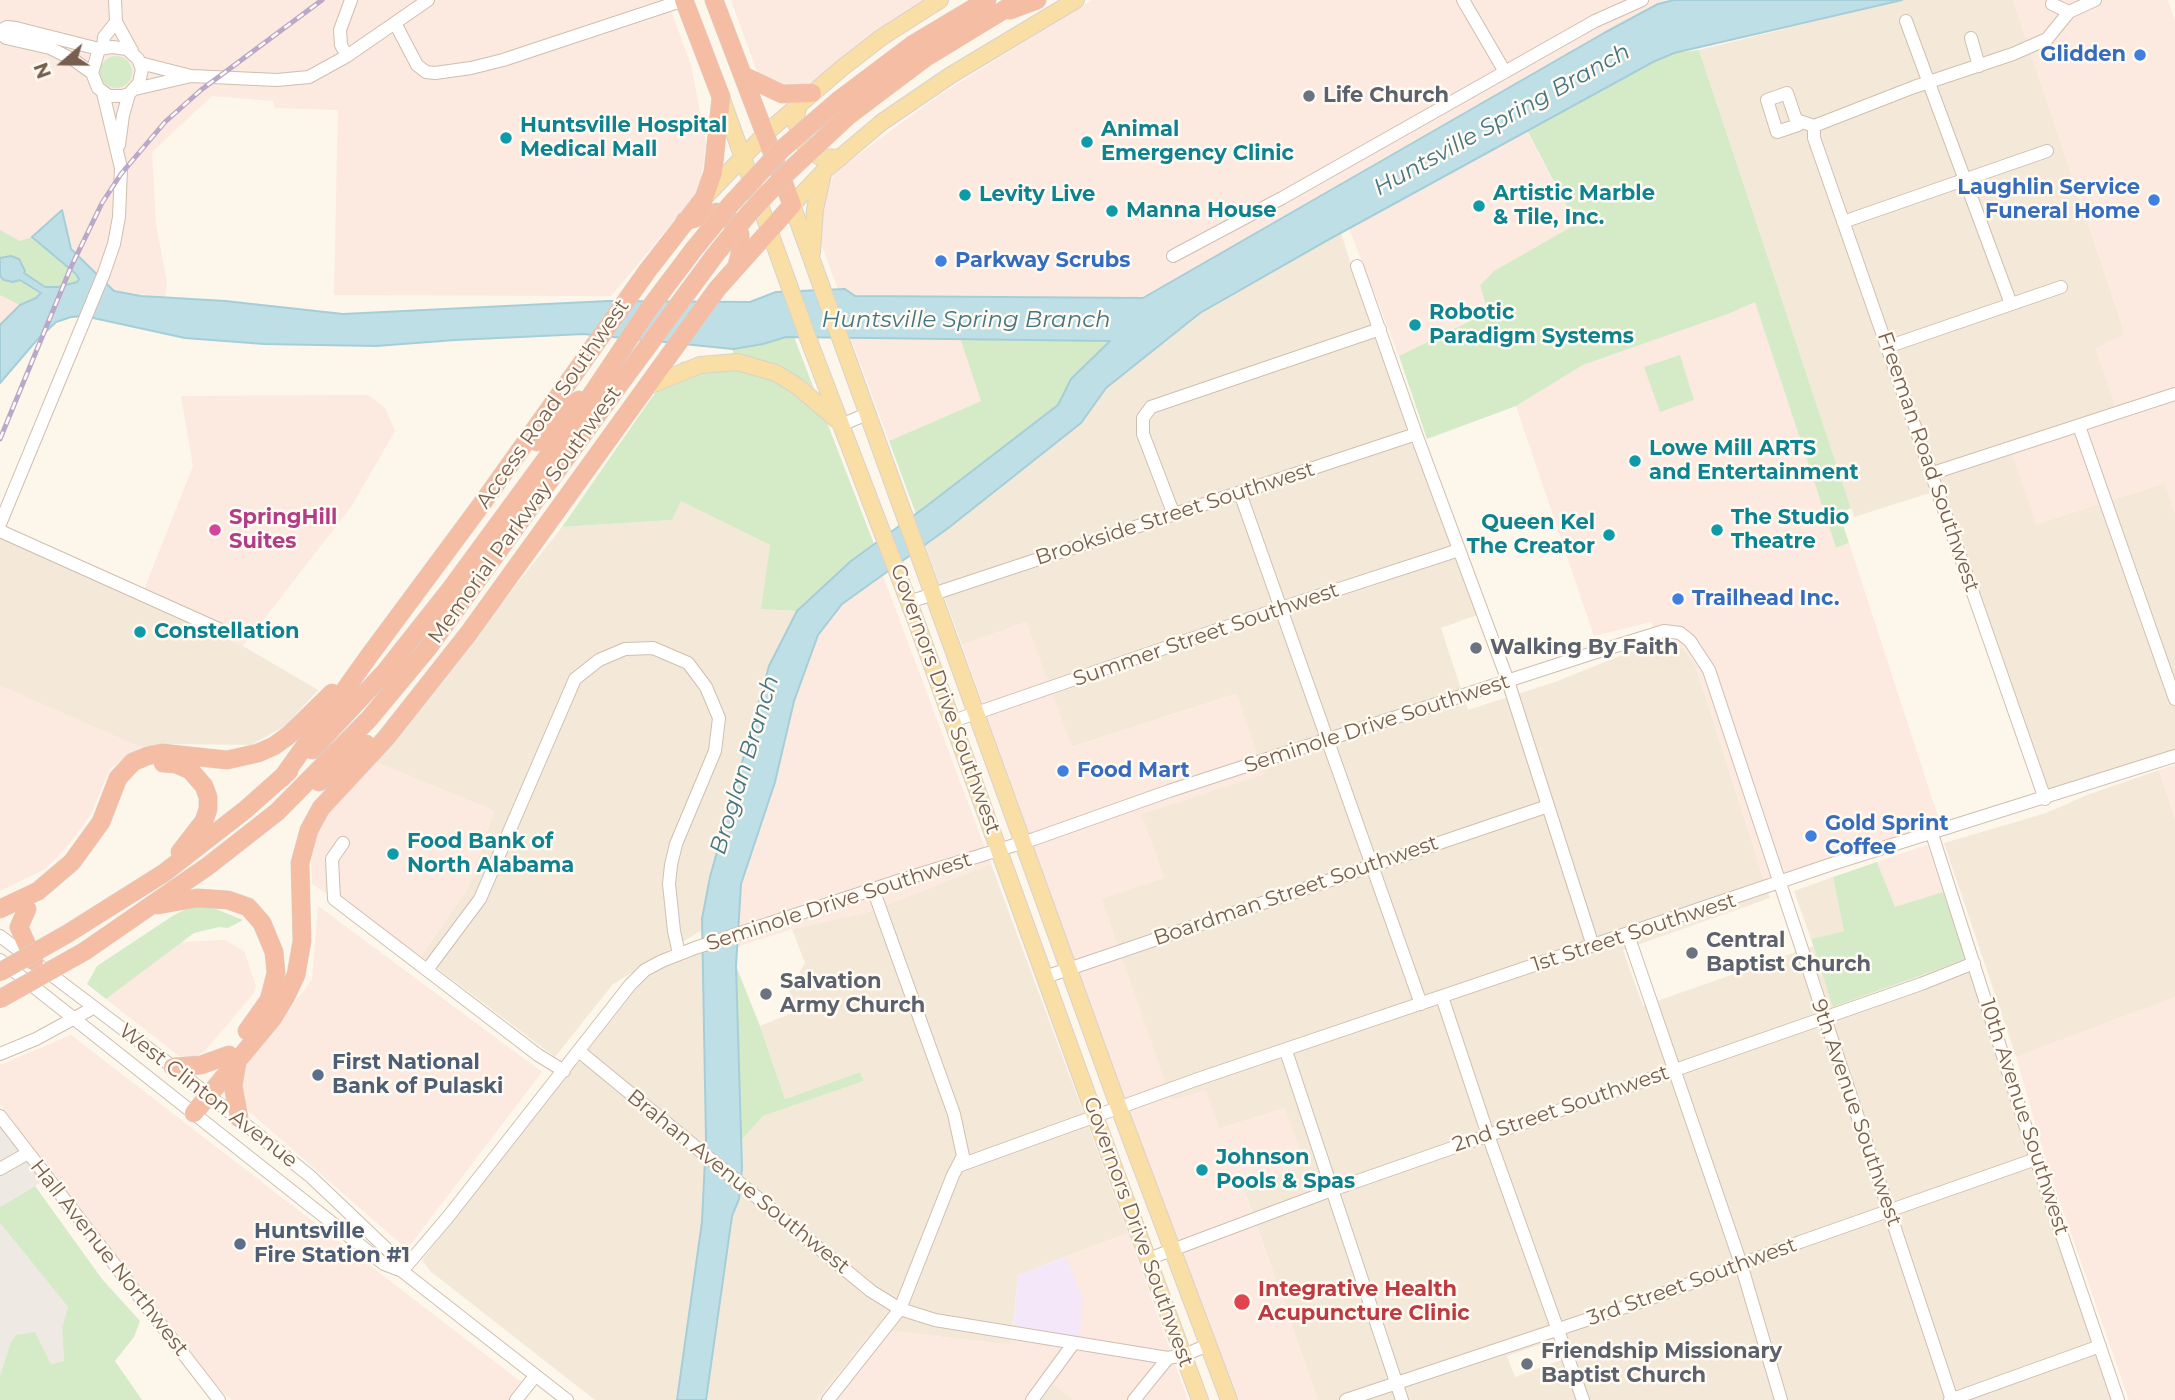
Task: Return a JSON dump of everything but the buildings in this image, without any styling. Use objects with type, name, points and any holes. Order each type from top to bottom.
[{"type":"highway","name":"Governors Drive Southwest","points":[[684,0],[721,97]]},
{"type":"highway","name":"Governors Drive Southwest","points":[[714,0],[792,205]]},
{"type":"highway","name":"Memorial Parkway Southwest","points":[[844,108],[1020,0]]},
{"type":"highway","points":[[987,19],[1037,0]]},
{"type":"highway","name":"Memorial Parkway Southwest","points":[[0,972],[164,873],[282,778],[346,716],[403,649],[573,422],[750,212],[844,108],[903,51],[981,3]]},
{"type":"highway","points":[[744,76],[782,94],[805,98]]},
{"type":"highway","points":[[704,198],[713,172],[721,97]]},
{"type":"highway","name":"Access Road Southwest","points":[[369,656],[501,478],[648,270],[704,198]]},
{"type":"highway","points":[[191,1111],[234,1057],[272,1019],[296,975],[302,941],[300,863],[314,819],[328,798],[386,738],[409,709],[517,568],[718,289],[768,229],[792,205]]},
{"type":"highway","points":[[685,221],[717,212],[728,217],[740,234],[736,268]]},
{"type":"highway","points":[[501,478],[611,377]]},
{"type":"highway","name":"Memorial Parkway Southwest","points":[[0,999],[85,951],[208,866],[277,812],[369,719],[428,648],[611,377]]},
{"type":"highway","points":[[282,778],[369,656]]},
{"type":"highway","points":[[0,909],[38,891],[72,862],[101,822],[118,778],[133,762],[162,753],[227,760],[266,750],[289,735],[369,656]]},
{"type":"highway","points":[[277,812],[331,773],[409,709]]},
{"type":"highway","points":[[0,922],[60,890],[87,864],[110,825],[127,783],[147,767],[169,763],[183,766],[195,775],[204,786],[208,804],[204,821],[164,873]]},
{"type":"highway","points":[[152,906],[197,898],[228,900],[248,907],[268,932],[276,962],[272,992],[234,1057],[233,1086],[239,1118]]},
{"type":"highway","points":[[27,909],[19,927],[34,961]]},
{"type":"highway","points":[[173,1067],[201,1066],[234,1057]]},
{"type":"main road","points":[[744,157],[805,98],[882,37],[940,0]]},
{"type":"main road","points":[[792,205],[824,172],[882,122],[923,93],[1076,0]]},
{"type":"main road","name":"Governors Drive Southwest","points":[[721,97],[811,346],[897,567],[1148,1259],[1176,1356],[1200,1400]]},
{"type":"main road","points":[[805,98],[795,121],[805,146],[820,158],[840,158]]},
{"type":"main road","name":"Access Road Southwest","points":[[704,198],[744,157]]},
{"type":"main road","points":[[811,260],[815,209],[824,172]]},
{"type":"main road","name":"Governors Drive Southwest","points":[[792,205],[1118,1108],[1229,1400]]},
{"type":"main road","points":[[646,387],[701,365],[737,362],[776,373],[797,386],[841,425]]},
{"type":"street","points":[[115,0],[116,22],[136,57],[142,76],[132,91],[123,114],[118,149]]},
{"type":"street","points":[[347,57],[341,46],[340,30],[351,0]]},
{"type":"street","points":[[191,76],[136,57],[122,47],[101,48],[16,28],[7,27],[0,32],[6,38],[50,48],[74,60],[92,74],[97,88],[116,97],[191,76],[297,80],[319,73],[347,57],[395,23],[407,6],[428,0]]},
{"type":"street","points":[[395,23],[417,65],[426,72],[435,73],[503,60],[684,0]]},
{"type":"street","points":[[1463,0],[1505,72]]},
{"type":"street","points":[[1172,256],[1282,198],[1595,21],[1642,0]]},
{"type":"street","points":[[1796,120],[1814,126],[2013,54],[2047,39],[2069,12],[2095,0]]},
{"type":"street","points":[[2052,5],[2069,12]]},
{"type":"street","points":[[1906,20],[2011,304]]},
{"type":"street","points":[[92,74],[104,37],[116,22]]},
{"type":"street","points":[[1971,38],[1979,66]]},
{"type":"street","points":[[0,524],[114,244],[119,217],[121,168],[103,93]]},
{"type":"street","name":"Freeman Road Southwest","points":[[1814,126],[1814,138],[2045,799]]},
{"type":"street","points":[[1843,222],[2047,151]]},
{"type":"street","points":[[1357,266],[1508,681],[1592,946]]},
{"type":"street","points":[[1887,347],[2061,287]]},
{"type":"street","points":[[1174,515],[1143,434],[1143,418],[1151,407],[1380,329]]},
{"type":"street","points":[[1933,473],[2175,394]]},
{"type":"street","points":[[841,425],[867,414]]},
{"type":"street","points":[[2079,426],[2175,699]]},
{"type":"street","name":"Brookside Street Southwest","points":[[909,602],[1416,434]]},
{"type":"street","points":[[1240,493],[1421,1004]]},
{"type":"street","points":[[0,531],[223,631]]},
{"type":"street","name":"Summer Street Southwest","points":[[953,721],[1459,550]]},
{"type":"street","name":"Seminole Drive Southwest","points":[[402,1271],[580,1052],[630,985],[645,970],[695,948],[1648,635],[1664,631],[1681,635]]},
{"type":"street","name":"9th Avenue Southwest","points":[[1681,635],[1690,641],[1709,670],[1951,1400]]},
{"type":"street","points":[[427,971],[480,900],[575,679],[599,660],[625,649],[653,649],[688,663],[706,687],[719,718],[715,751],[676,844],[671,865],[669,884],[679,954]]},
{"type":"street","name":"1st Street Southwest","points":[[958,1166],[1118,1108],[1835,863],[2175,756]]},
{"type":"street","name":"Boardman Street Southwest","points":[[1045,977],[1548,806]]},
{"type":"street","name":"10th Avenue Southwest","points":[[1932,834],[2035,1159],[2118,1400]]},
{"type":"street","points":[[343,843],[332,859],[334,899],[538,1055],[564,1071]]},
{"type":"street","points":[[828,1400],[900,1309],[963,1156],[954,1114],[873,889]]},
{"type":"street","points":[[1628,935],[1741,1264],[1781,1400]]},
{"type":"street","name":"West Clinton Avenue","points":[[0,936],[239,1118],[310,1176],[391,1253],[402,1271]]},
{"type":"street","name":"West Clinton Avenue","points":[[0,960],[384,1264],[402,1271],[567,1400]]},
{"type":"street","name":"2nd Street Southwest","points":[[1148,1259],[1332,1190],[1974,963]]},
{"type":"street","points":[[1443,997],[1488,1135],[1584,1400]]},
{"type":"street","points":[[0,1054],[93,1008]]},
{"type":"street","points":[[1286,1051],[1402,1400]]},
{"type":"street","name":"Brahan Avenue Southwest","points":[[580,1052],[871,1291],[900,1309],[935,1320],[1073,1344],[1176,1356]]},
{"type":"street","name":"Hall Avenue Northwest","points":[[0,1116],[219,1400]]},
{"type":"street","points":[[0,1169],[28,1153]]},
{"type":"street","name":"3rd Street Southwest","points":[[1346,1400],[1559,1330],[2035,1159]]},
{"type":"street","points":[[1032,1400],[1073,1344]]},
{"type":"street","points":[[1134,1400],[1176,1356],[1208,1345]]},
{"type":"street","points":[[1951,1400],[2100,1346]]},
{"type":"street","points":[[516,1400],[536,1376]]},
{"type":"shaded area","points":[[0,0],[667,0],[691,65],[706,144],[699,191],[611,296],[334,295],[338,110],[275,108],[273,101],[212,96],[152,152],[156,224],[167,283],[165,297],[114,291],[71,249],[61,210],[42,226],[65,266],[0,325]]},
{"type":"shaded area","points":[[731,0],[927,0],[879,31],[813,81],[797,87],[777,86],[758,74]]},
{"type":"shaded area","points":[[1092,0],[1674,0],[1658,4],[1604,33],[1143,298],[855,296],[846,289],[838,289],[818,235],[824,199],[835,172],[938,96]]},
{"type":"shaded area","points":[[1902,0],[2013,0],[2125,334],[2096,349],[2116,407],[2036,524],[2165,483],[2175,513],[2175,751],[2036,793],[1933,492],[1854,517],[1699,50]]},
{"type":"shaded area","points":[[2013,0],[2168,0],[2175,21],[2175,513],[2164,483],[2036,524],[2008,442],[2115,407],[2096,349],[2125,334]]},
{"type":"shaded area","points":[[1526,130],[1576,224],[1494,271],[1480,285],[1488,311],[1399,356],[1349,228]]},
{"type":"shaded area","points":[[1341,233],[1356,281],[1480,614],[1441,628],[1468,710],[1555,682],[1657,641],[1675,640],[1694,661],[1770,898],[1623,950],[1643,1006],[1813,946],[1834,1007],[1966,959],[2112,1400],[1318,1400],[1243,1187],[1285,1108],[1219,1129],[1171,1100],[1101,898],[1164,878],[1141,814],[1263,774],[1236,694],[1071,747],[1026,622],[962,645],[925,545],[1081,423],[1106,388],[1200,313]],"holes":[[[1553,1340],[1561,1360],[1515,1377],[1507,1356]]]},
{"type":"shaded area","points":[[1755,301],[1836,548],[1849,543],[1940,823],[1765,882],[1694,661],[1675,640],[1657,641],[1651,622],[1594,636],[1516,406],[1583,365],[1728,314]]},
{"type":"shaded area","points":[[850,336],[960,338],[981,401],[889,441]]},
{"type":"shaded area","points":[[368,395],[385,408],[395,431],[351,507],[243,646],[140,600],[193,466],[181,396]]},
{"type":"shaded area","points":[[681,500],[770,545],[762,609],[797,611],[769,666],[710,877],[702,930],[613,984],[555,1057],[421,956],[468,888],[494,811],[376,762],[562,527],[671,520]]},
{"type":"shaded area","points":[[0,538],[243,646],[318,690],[285,726],[251,745],[175,744],[140,747],[0,686]]},
{"type":"shaded area","points":[[883,576],[991,864],[868,912],[792,929],[737,947],[741,884],[775,782],[794,701],[818,635],[842,604]]},
{"type":"shaded area","points":[[1026,622],[1072,747],[1237,694],[1264,774],[1141,814],[1164,878],[1102,899],[1171,1100],[1206,1090],[1220,1129],[1285,1108],[1306,1165],[1243,1188],[1318,1400],[1239,1400],[1129,1115],[962,645]]},
{"type":"shaded area","points":[[0,686],[140,747],[110,769],[90,816],[65,849],[45,869],[0,891]]},
{"type":"shaded area","points":[[376,762],[494,811],[468,888],[421,956],[312,884],[311,857],[317,830],[328,808]]},
{"type":"shaded area","points":[[2175,765],[2175,818],[2159,770]]},
{"type":"shaded area","points":[[2159,770],[2175,818],[2175,997],[2016,1057],[1944,843],[2046,813],[2087,795]]},
{"type":"shaded area","points":[[1927,845],[1943,892],[1895,908],[1877,862]]},
{"type":"shaded area","points":[[991,864],[1128,1233],[1018,1275],[1011,1345],[874,1329],[817,1400],[706,1400],[732,1216],[739,1199],[741,1141],[763,1116],[864,1081],[860,1072],[785,1099],[760,1026],[795,1012],[789,990],[805,963],[792,929],[868,912]]},
{"type":"shaded area","points":[[1833,877],[1845,931],[1811,939],[1794,891]]},
{"type":"shaded area","points":[[318,906],[542,1072],[407,1249],[245,1108],[240,1088],[245,1067],[312,980]]},
{"type":"shaded area","points":[[225,940],[244,951],[256,986],[254,993],[205,1051],[192,1058],[179,1056],[106,999],[180,942]]},
{"type":"shaded area","points":[[703,951],[706,1139],[702,1222],[677,1400],[595,1400],[430,1271],[422,1260],[644,979],[668,963]]},
{"type":"shaded area","points":[[2175,997],[2175,1400],[2129,1400],[2048,1167],[2016,1057]]},
{"type":"shaded area","points":[[71,1035],[525,1385],[512,1400],[232,1400],[223,1393],[149,1305],[0,1104],[0,1065]]},
{"type":"shaded area","points":[[0,1123],[43,1181],[0,1207]]},
{"type":"shaded area","points":[[0,1223],[68,1307],[62,1327],[64,1361],[51,1364],[10,1344],[0,1376]]},
{"type":"shaded area","points":[[1128,1233],[1188,1400],[1074,1400],[1053,1384],[1040,1400],[817,1400],[874,1329],[1011,1345],[1013,1330],[1073,1278],[1066,1257]]},
{"type":"shaded area","points":[[1066,1257],[1083,1298],[1079,1342],[1013,1330],[1018,1275]]},
{"type":"shaded area","points":[[1053,1384],[1074,1400],[1040,1400]]},
{"type":"green space","points":[[1699,50],[1851,508],[1839,513],[1849,543],[1836,548],[1755,302],[1583,365],[1516,406],[1427,439],[1399,356],[1488,312],[1480,285],[1494,271],[1576,224],[1527,130],[1653,62],[1674,53]]},
{"type":"green space","points":[[116,56],[127,61],[132,72],[127,83],[116,88],[105,83],[100,72],[105,61]]},
{"type":"green space","points":[[0,230],[20,241],[32,237],[79,279],[58,287],[45,287],[36,298],[20,305],[0,295]]},
{"type":"green space","points":[[794,337],[874,544],[851,561],[797,611],[761,609],[770,545],[681,501],[672,520],[562,527],[652,397],[681,362],[712,356],[733,357],[733,349]]},
{"type":"green space","points":[[960,338],[1110,341],[1071,379],[1058,405],[916,514],[889,441],[981,401]]},
{"type":"green space","points":[[1680,355],[1694,400],[1660,412],[1644,367]]},
{"type":"green space","points":[[1877,862],[1895,907],[1943,892],[1966,959],[1833,1007],[1811,939],[1844,931],[1833,877]]},
{"type":"green space","points":[[190,907],[211,907],[243,920],[228,928],[219,927],[194,933],[106,999],[87,984],[97,966]]},
{"type":"green space","points":[[736,966],[785,1099],[860,1072],[864,1081],[763,1116],[741,1141]]},
{"type":"green space","points":[[35,1186],[102,1279],[140,1321],[134,1337],[115,1361],[142,1400],[0,1400],[0,1376],[10,1344],[16,1335],[35,1332],[51,1364],[64,1361],[62,1327],[68,1307],[0,1223],[0,1207]]},
{"type":"water","points":[[1674,0],[1902,0],[1674,53],[1653,62],[1200,313],[1106,388],[1081,423],[947,529],[842,604],[818,635],[794,701],[775,782],[741,884],[736,966],[742,1168],[739,1199],[732,1216],[706,1400],[677,1400],[702,1222],[706,1139],[702,919],[710,877],[769,666],[797,611],[851,561],[1058,405],[1071,379],[1110,341],[786,337],[733,349],[584,334],[376,346],[264,344],[185,338],[84,316],[56,322],[0,383],[0,325],[20,305],[41,293],[20,280],[4,280],[0,276],[0,258],[11,256],[19,259],[24,273],[45,287],[77,282],[79,279],[76,274],[32,237],[62,210],[71,249],[114,291],[141,296],[225,301],[343,314],[608,301],[750,302],[776,292],[845,289],[855,296],[1143,298],[1604,33],[1658,4]]},
{"type":"railway","points":[[0,439],[71,267],[102,203],[121,174],[165,122],[201,90],[322,0]]},
{"type":"place","name":"Glidden","points":[[2140,55]]},
{"type":"place","name":"Life Church","points":[[1309,96]]},
{"type":"place","name":"Huntsville Hospital Medical Mall","points":[[506,138]]},
{"type":"place","name":"Animal Emergency Clinic","points":[[1087,142]]},
{"type":"place","name":"Levity Live","points":[[965,195]]},
{"type":"place","name":"Laughlin Service Funeral Home","points":[[2154,200]]},
{"type":"place","name":"Artistic Marble & Tile, Inc.","points":[[1479,206]]},
{"type":"place","name":"Manna House","points":[[1112,211]]},
{"type":"place","name":"Parkway Scrubs","points":[[941,261]]},
{"type":"place","name":"Robotic Paradigm Systems","points":[[1415,325]]},
{"type":"place","name":"Lowe Mill ARTS and Entertainment","points":[[1635,461]]},
{"type":"place","name":"SpringHill Suites","points":[[215,530]]},
{"type":"place","name":"The Studio Theatre","points":[[1717,530]]},
{"type":"place","name":"Queen Kel The Creator","points":[[1609,535]]},
{"type":"place","name":"Trailhead Inc.","points":[[1678,599]]},
{"type":"place","name":"Constellation","points":[[140,632]]},
{"type":"place","name":"Walking By Faith","points":[[1476,648]]},
{"type":"place","name":"Food Mart","points":[[1063,771]]},
{"type":"place","name":"Gold Sprint Coffee","points":[[1811,836]]},
{"type":"place","name":"Food Bank of North Alabama","points":[[393,854]]},
{"type":"place","name":"Central Baptist Church","points":[[1692,953]]},
{"type":"place","name":"Salvation Army Church","points":[[766,994]]},
{"type":"place","name":"First National Bank of Pulaski","points":[[318,1075]]},
{"type":"place","name":"Johnson Pools & Spas","points":[[1202,1170]]},
{"type":"place","name":"Huntsville Fire Station #1","points":[[240,1244]]},
{"type":"place","name":"Integrative Health Acupuncture Clinic","points":[[1242,1302]]},
{"type":"place","name":"Friendship Missionary Baptist Church","points":[[1527,1364]]},
{"type":"water label","name":"Huntsville Spring Branch","points":[[1502,120]]},
{"type":"water label","name":"Huntsville Spring Branch","points":[[966,320]]},
{"type":"water label","name":"Broglan Branch","points":[[745,765]]}]
